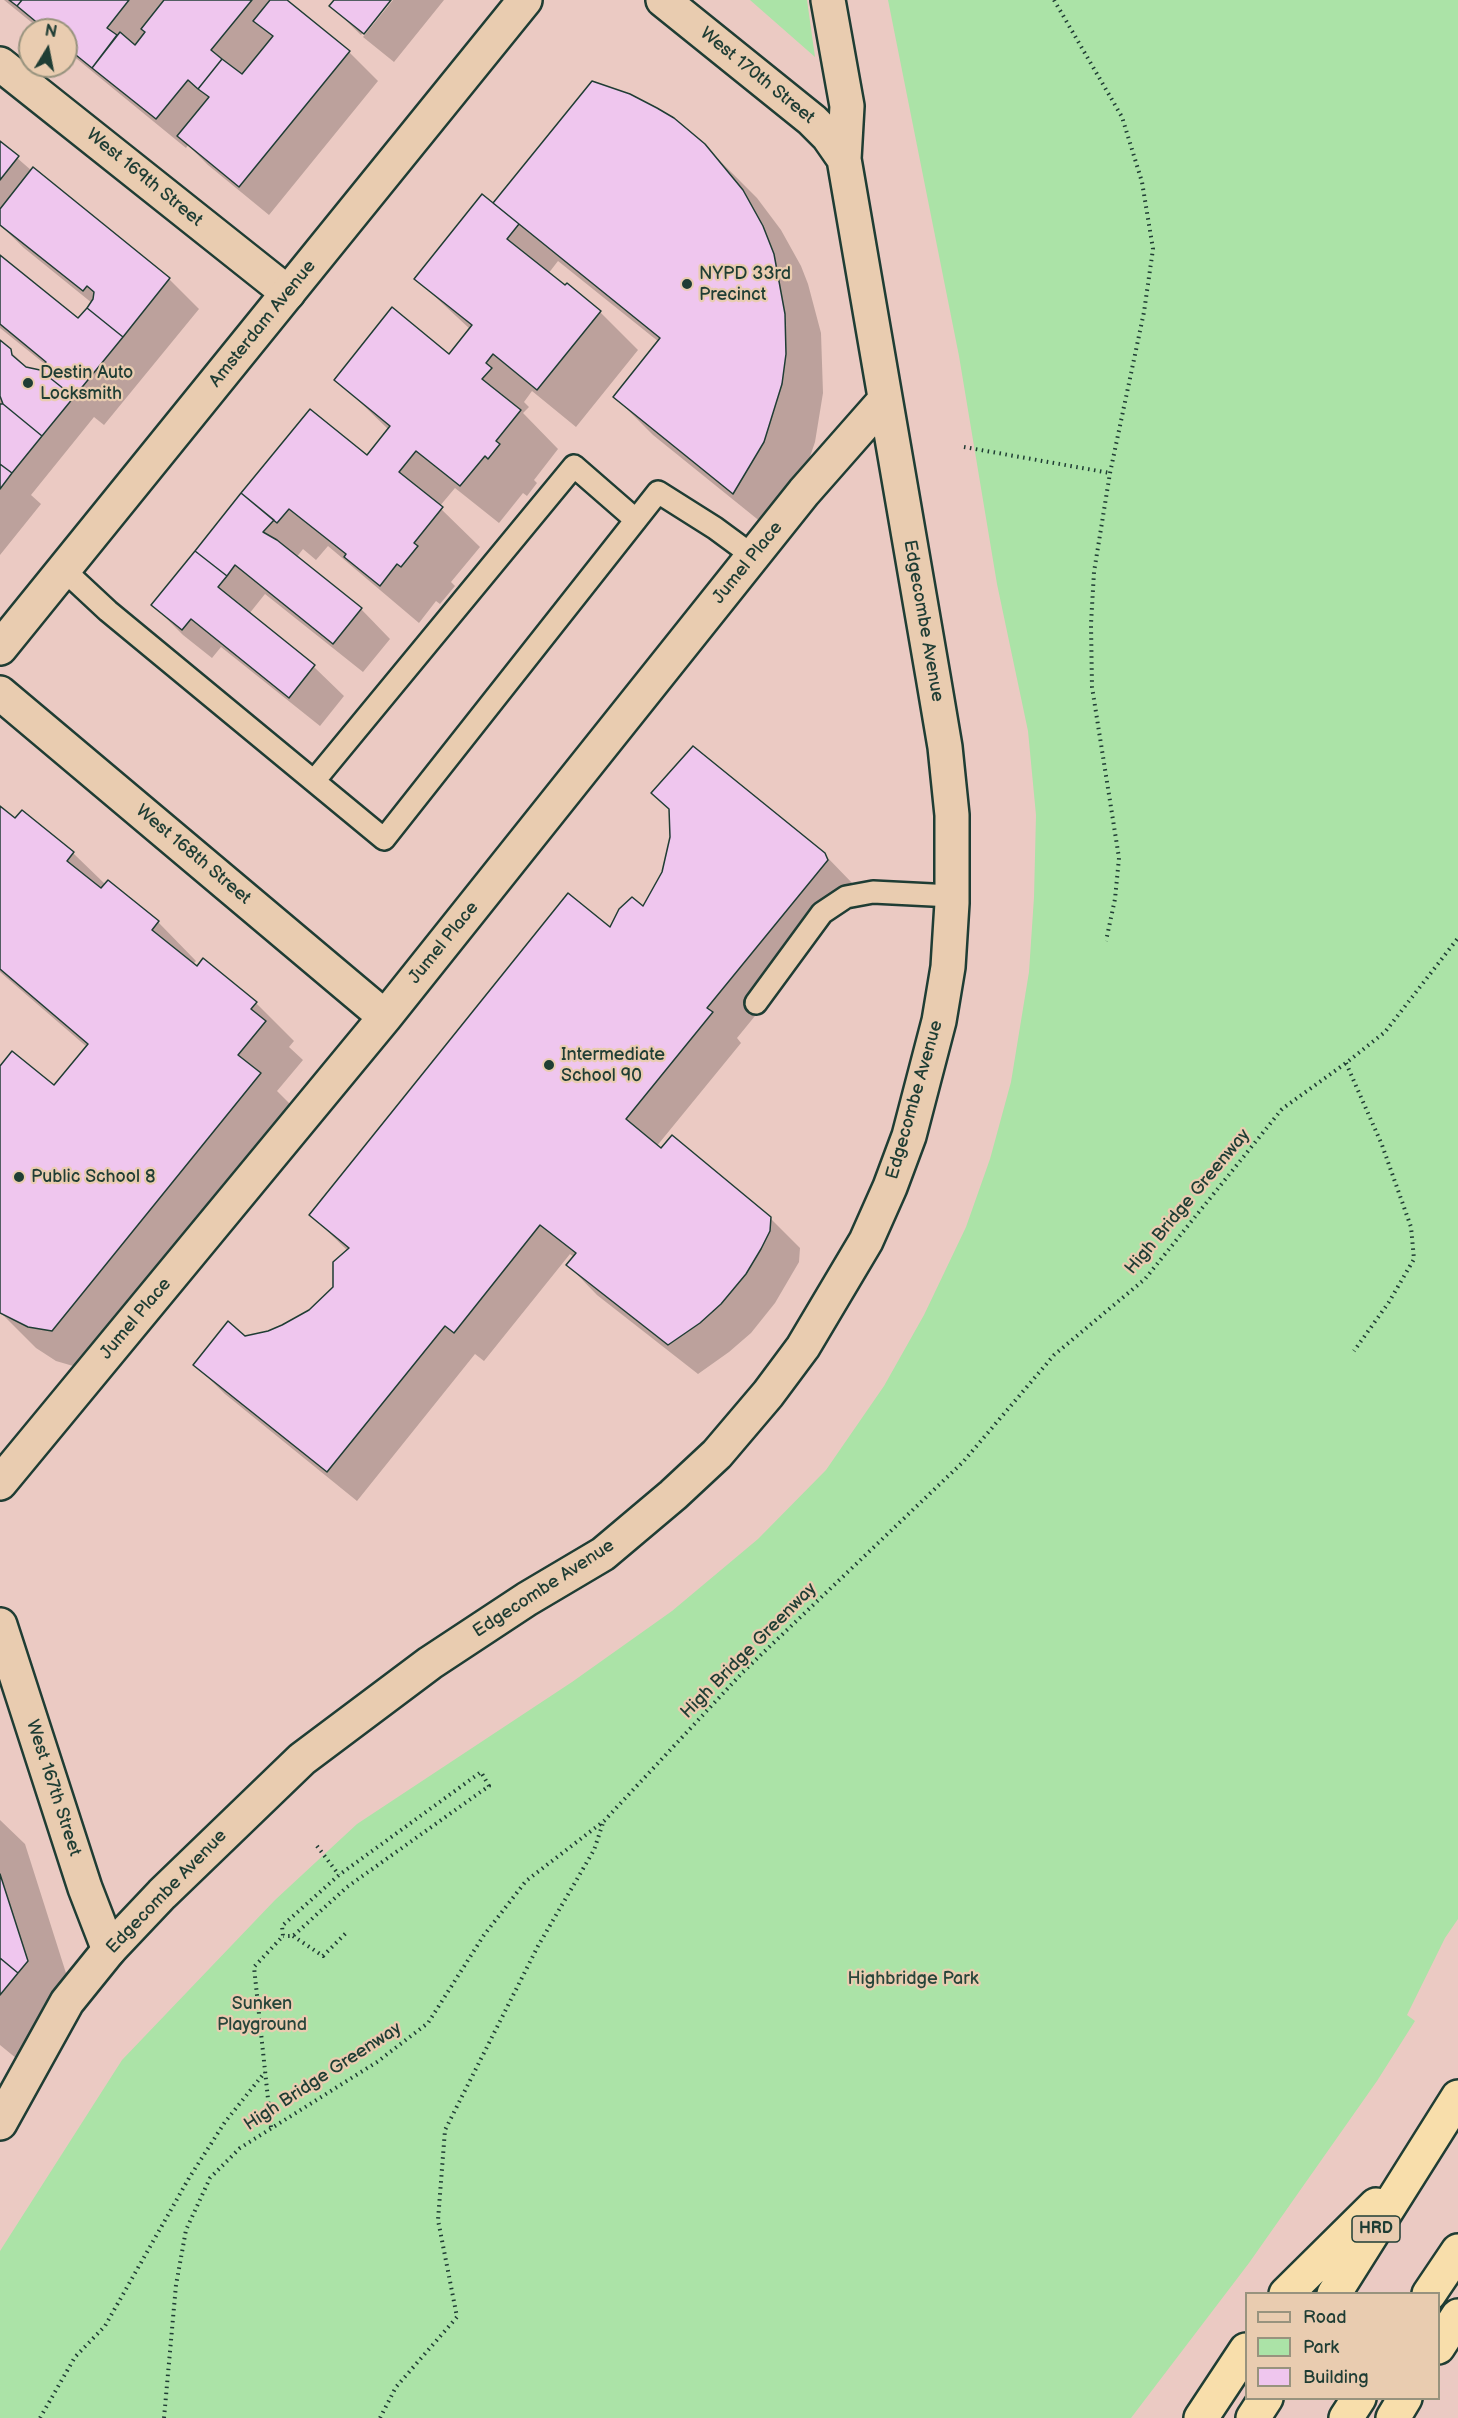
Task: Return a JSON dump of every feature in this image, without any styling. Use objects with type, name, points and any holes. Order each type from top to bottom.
[{"type":"highway","name":"HRD","points":[[1335,2292],[1458,2097]]},
{"type":"highway","points":[[1288,2292],[1418,2163]]},
{"type":"highway","points":[[1430,2292],[1458,2251]]},
{"type":"highway","points":[[1440,2344],[1458,2316]]},
{"type":"highway","points":[[1201,2418],[1245,2352]]},
{"type":"highway","points":[[1253,2418],[1265,2400]]},
{"type":"highway","points":[[1346,2418],[1358,2400]]},
{"type":"highway","points":[[1393,2418],[1404,2400]]},
{"type":"street","name":"Amsterdam Avenue","points":[[0,648],[525,0]]},
{"type":"street","name":"West 170th Street","points":[[663,0],[812,120],[828,136],[844,159]]},
{"type":"street","name":"Edgecombe Avenue","points":[[2,2113],[67,2002],[109,1950],[162,1894],[302,1759],[430,1663],[527,1599],[603,1554],[673,1495],[717,1454],[768,1394],[803,1347],[866,1241],[890,1187],[909,1136],[939,1021],[948,967],[952,896],[952,815],[945,747],[844,159],[847,106],[828,0]]},
{"type":"street","name":"West 169th Street","points":[[0,64],[288,293]]},
{"type":"street","name":"Jumel Place","points":[[0,1483],[385,1017],[804,492],[885,400]]},
{"type":"street","name":"West 168th Street","points":[[0,693],[385,1017]]},
{"type":"street","name":"West 167th Street","points":[[0,1624],[88,1896],[109,1950]]},
{"type":"lane","points":[[314,781],[574,466],[636,520]]},
{"type":"lane","points":[[64,570],[108,611],[384,839],[658,492],[715,528],[753,556]]},
{"type":"lane","points":[[756,1003],[822,913],[846,897],[873,892],[952,896]]},
{"type":"path","points":[[1054,0],[1122,117],[1142,182],[1153,249],[1144,312],[1110,473],[1094,572],[1091,624],[1092,687],[1119,858],[1115,900],[1106,941]]},
{"type":"path","points":[[964,447],[1110,473]]},
{"type":"path","name":"High Bridge Greenway","points":[[164,2418],[176,2285],[186,2230],[210,2178],[240,2148],[377,2062],[428,2023],[484,1935],[526,1881],[604,1821],[743,1672],[963,1462],[1054,1355],[1145,1279],[1282,1109],[1347,1063],[1385,1032],[1458,938]]},
{"type":"path","points":[[1347,1063],[1397,1186],[1411,1227],[1414,1259],[1389,1302],[1354,1351]]},
{"type":"path","points":[[271,2127],[254,1967],[282,1936],[282,1926],[339,1875],[481,1772],[489,1786],[347,1887],[293,1936]]},
{"type":"path","points":[[380,2418],[396,2387],[457,2317],[438,2220],[445,2130],[538,1946],[594,1850],[604,1821]]},
{"type":"path","points":[[317,1846],[339,1875]]},
{"type":"path","points":[[282,1936],[293,1936],[323,1956],[346,1933]]},
{"type":"path","points":[[40,2418],[75,2357],[105,2326],[189,2178],[225,2122],[265,2071]]},
{"type":"green space","points":[[750,0],[807,0],[815,57]]},
{"type":"green space","name":"Highbridge Park","points":[[888,0],[1458,0],[1458,1919],[1445,1938],[1407,2015],[1415,2021],[1377,2081],[1249,2263],[1131,2418],[0,2418],[0,2251],[122,2060],[275,1900],[357,1824],[572,1682],[672,1611],[758,1539],[826,1470],[884,1386],[924,1315],[966,1227],[990,1159],[1011,1082],[1029,972],[1036,815],[1028,731],[997,584],[959,356]]},
{"type":"building","points":[[9,0],[22,0],[17,6]]},
{"type":"building","points":[[22,0],[129,0],[107,28],[117,35],[92,68],[78,57],[78,18],[32,18],[17,6]]},
{"type":"building","points":[[164,0],[252,0],[211,50],[222,59],[198,89],[188,80],[156,119],[92,68],[120,32],[135,45],[145,32],[141,29]]},
{"type":"building","points":[[270,0],[287,0],[350,51],[239,187],[177,136],[209,97],[198,89],[222,59],[242,74],[273,36],[253,21]]},
{"type":"building","points":[[334,0],[391,0],[364,34],[329,6]]},
{"type":"building","name":"NYPD 33rd Precinct","points":[[592,81],[630,94],[657,108],[674,118],[705,144],[743,190],[763,226],[774,254],[785,314],[786,354],[782,384],[764,442],[733,494],[613,397],[660,338],[493,203]]},
{"type":"building","points":[[0,141],[19,156],[0,180]]},
{"type":"building","points":[[33,167],[170,278],[123,337],[87,308],[93,299],[94,292],[87,286],[83,291],[0,225],[0,209]]},
{"type":"building","points":[[482,194],[519,224],[507,239],[601,311],[537,390],[493,354],[486,363],[492,368],[482,379],[521,410],[496,441],[500,444],[488,459],[485,456],[460,486],[416,451],[399,472],[443,507],[414,543],[418,546],[401,567],[397,564],[380,586],[344,557],[346,554],[289,509],[277,523],[241,493],[310,409],[367,455],[390,426],[334,380],[392,307],[449,354],[472,325],[414,279]]},
{"type":"building","points":[[0,255],[78,318],[87,308],[123,337],[74,397],[40,370],[46,362],[0,324]]},
{"type":"building","name":"Destin Auto Locksmith","points":[[0,340],[26,367],[40,370],[74,397],[42,436],[3,404],[0,396]]},
{"type":"building","points":[[0,404],[3,404],[42,436],[12,473],[0,464]]},
{"type":"building","points":[[0,464],[12,473],[0,489]]},
{"type":"building","points":[[241,493],[274,520],[263,532],[277,540],[362,608],[333,644],[235,565],[227,576],[195,551]]},
{"type":"building","points":[[195,551],[227,576],[218,587],[315,665],[289,698],[191,619],[182,630],[151,605]]},
{"type":"building","name":"Intermediate School 90","points":[[693,746],[825,853],[828,860],[707,1008],[713,1012],[626,1119],[661,1148],[672,1135],[771,1217],[770,1231],[761,1249],[746,1274],[721,1304],[700,1323],[668,1345],[566,1265],[576,1253],[540,1225],[454,1333],[445,1326],[327,1472],[193,1365],[228,1321],[245,1336],[268,1331],[309,1310],[333,1287],[333,1262],[349,1248],[309,1215],[568,893],[610,927],[619,909],[632,897],[643,906],[662,872],[670,837],[669,809],[651,793]]},
{"type":"building","points":[[0,806],[15,818],[22,810],[74,852],[67,861],[101,888],[108,880],[159,921],[152,930],[197,966],[203,958],[257,1002],[251,1009],[266,1021],[238,1055],[261,1073],[52,1331],[28,1327],[0,1313],[0,1066],[12,1051],[54,1085],[88,1044],[0,969]]},
{"type":"building","points":[[0,1874],[28,1961],[18,1973],[0,1958]]},
{"type":"building","points":[[0,1958],[18,1973],[0,1995]]},
{"type":"place","name":"NYPD 33rd Precinct","points":[[687,284]]},
{"type":"place","name":"Destin Auto Locksmith","points":[[28,383]]},
{"type":"place","name":"Intermediate School 90","points":[[549,1065]]},
{"type":"place","name":"Public School 8","points":[[19,1177]]},
{"type":"park label","name":"Sunken Playground","points":[[262,2014]]}]
